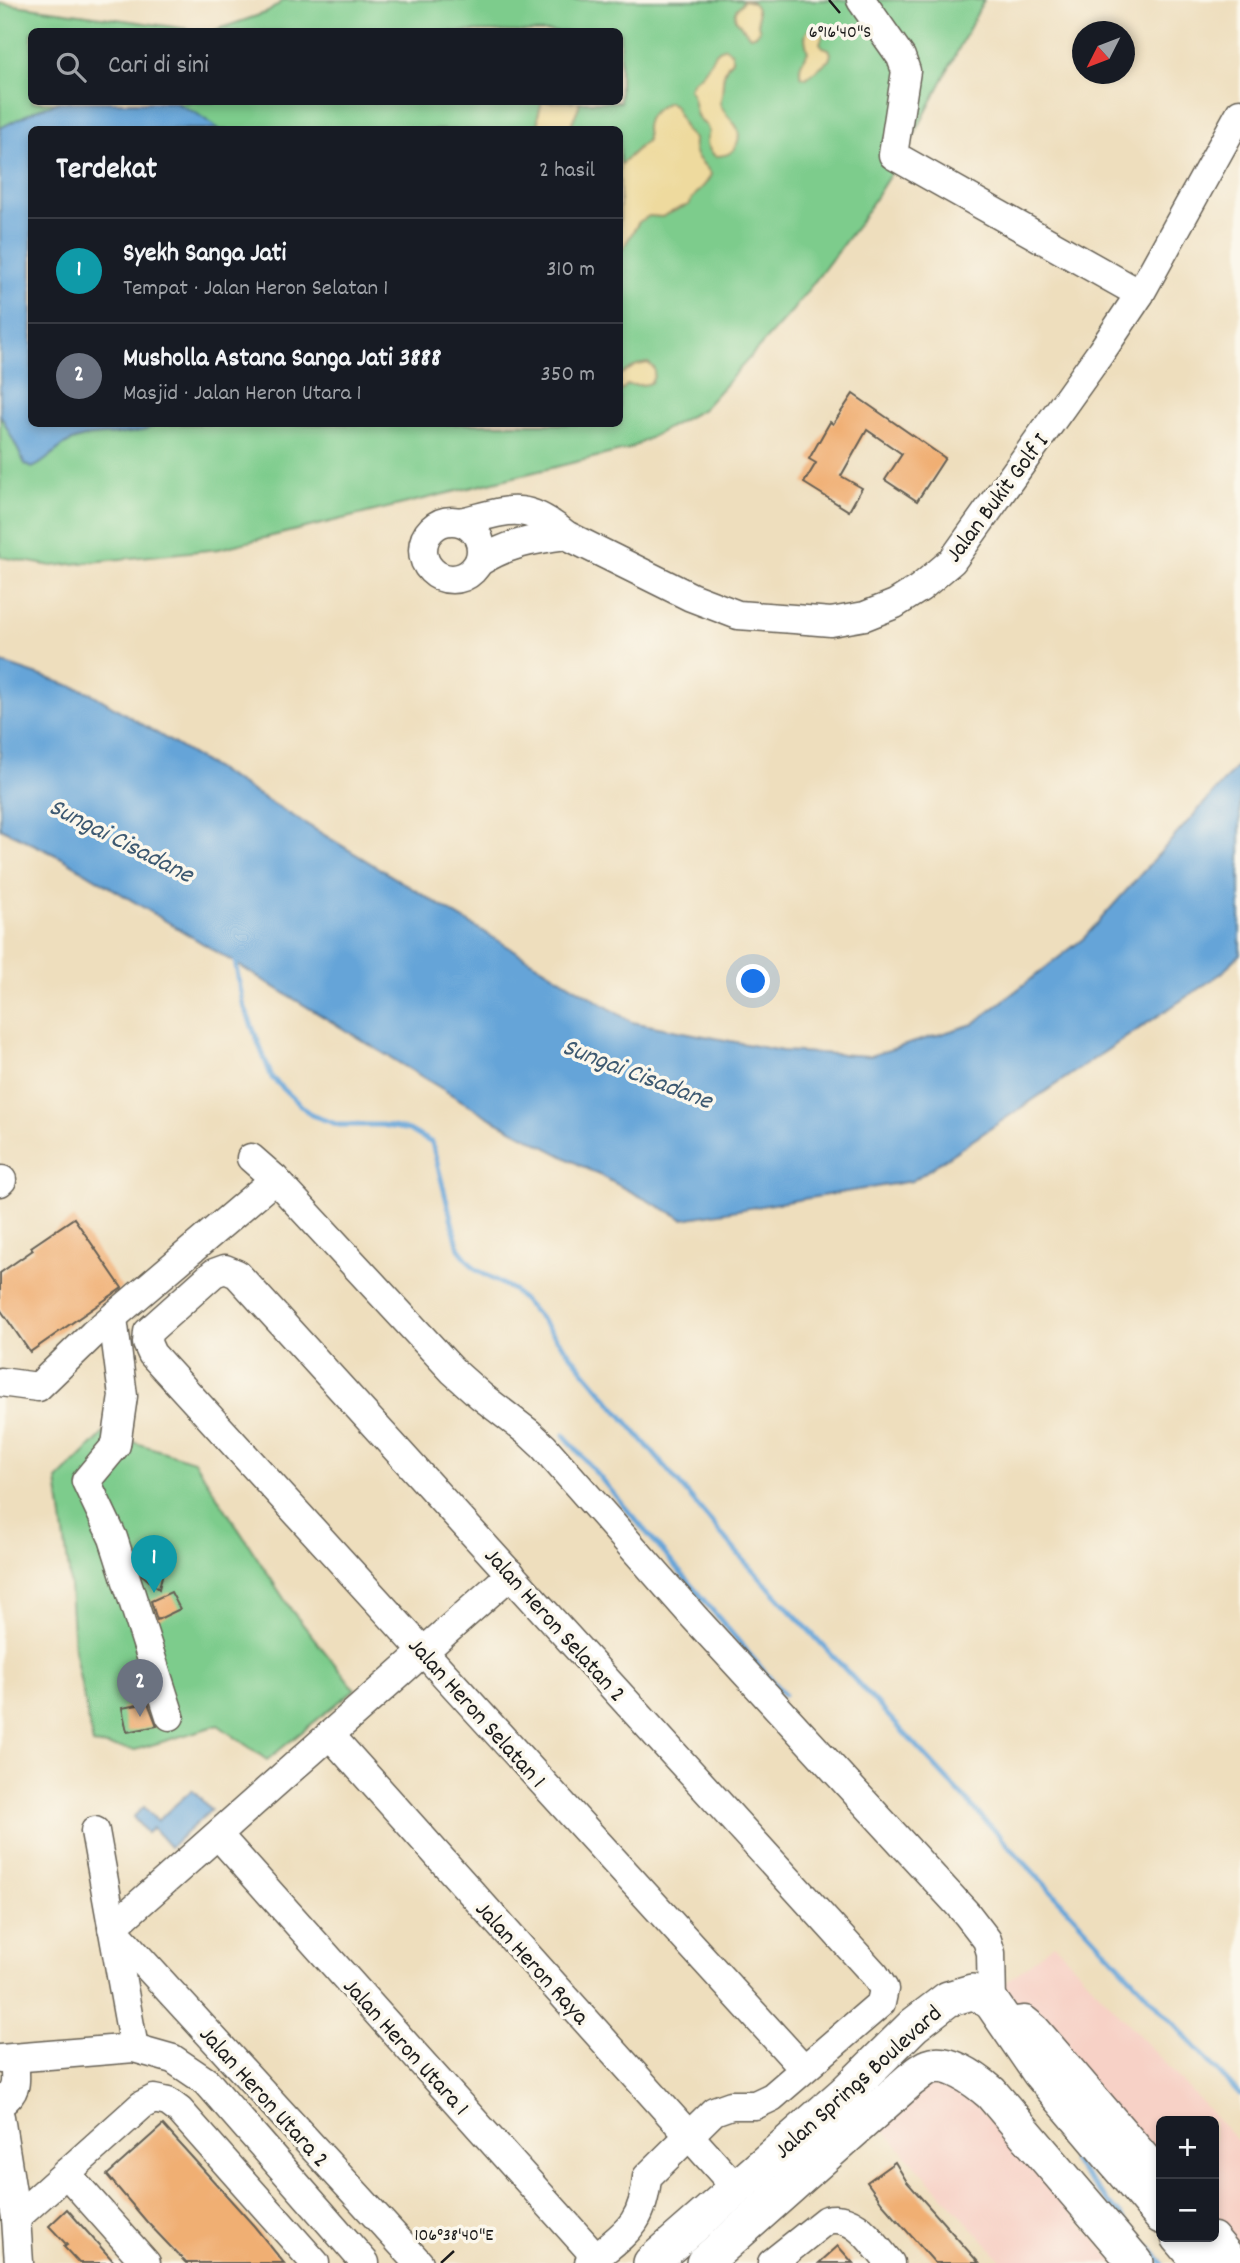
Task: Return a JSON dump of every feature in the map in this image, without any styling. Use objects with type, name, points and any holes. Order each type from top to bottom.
[{"type":"main road","name":"Jalan Springs Boulevard","points":[[651,2263],[845,2093],[914,2025],[948,1999],[979,1994],[1008,2015]]},
{"type":"main road","points":[[1008,2015],[1063,2101],[1156,2210]]},
{"type":"main road","points":[[914,2025],[929,2066]]},
{"type":"main road","name":"Jalan Springs Boulevard","points":[[704,2263],[929,2066],[958,2070],[991,2093],[1136,2263]]},
{"type":"main road","points":[[1183,2242],[1201,2263]]},
{"type":"street","points":[[860,0],[901,57],[906,71],[893,155],[1140,294]]},
{"type":"street","name":"Jalan Bukit Golf I","points":[[566,535],[516,543],[479,562],[466,576],[446,579],[430,569],[423,551],[428,534],[442,522],[461,522],[505,511],[529,511],[549,521],[566,535],[691,597],[738,615],[831,622],[865,616],[895,604],[920,588],[952,561],[1140,294],[1240,113]]},
{"type":"street","points":[[461,522],[476,533],[480,542],[479,562]]},
{"type":"street","points":[[251,1158],[275,1179],[469,1386],[544,1447],[694,1617],[967,1914],[987,1940],[1008,2015],[1036,2029],[1156,2169]]},
{"type":"street","points":[[0,1382],[38,1387],[113,1318],[275,1179]]},
{"type":"street","name":"Jalan Heron Selatan 2","points":[[152,1354],[146,1343],[148,1332],[214,1273],[225,1269],[237,1273],[875,1975],[884,1989],[881,2003],[804,2069]]},
{"type":"street","points":[[113,1318],[123,1396],[116,1445],[86,1481],[113,1538],[170,1716]]},
{"type":"street","name":"Jalan Heron Selatan 1","points":[[152,1354],[804,2069]]},
{"type":"street","points":[[112,1928],[511,1574]]},
{"type":"street","name":"Jalan Heron Raya","points":[[330,1735],[736,2188]]},
{"type":"street","points":[[95,1831],[134,2048]]},
{"type":"street","name":"Jalan Heron Utara 1","points":[[218,1835],[593,2260]]},
{"type":"street","name":"Jalan Heron Utara 2","points":[[112,1928],[419,2263]]},
{"type":"street","points":[[0,2104],[9,2098],[14,2090],[7,2058],[134,2048],[173,2059],[206,2082],[365,2263]]},
{"type":"street","points":[[593,2260],[635,2223],[645,2200],[647,2177],[714,2111],[731,2105],[755,2105],[772,2097],[804,2069]]},
{"type":"street","points":[[16,2218],[142,2105],[155,2099],[168,2102],[180,2110],[315,2263]]},
{"type":"street","points":[[0,2117],[16,2218],[19,2263]]},
{"type":"street","points":[[66,2173],[146,2263]]},
{"type":"street","points":[[772,2263],[826,2220],[835,2218],[846,2219],[858,2227],[890,2263]]},
{"type":"street","points":[[1218,2242],[1236,2263]]},
{"type":"shaded area","points":[[1054,1944],[1214,2116],[1156,2116],[1156,2202],[1026,2053],[1004,1984]]},
{"type":"shaded area","points":[[931,2074],[961,2088],[1116,2263],[1004,2263],[870,2115]]},
{"type":"shaded area","points":[[1219,2121],[1240,2144],[1240,2263],[1219,2242]]},
{"type":"green space","points":[[284,0],[984,0],[910,143],[860,222],[792,311],[703,409],[629,449],[219,549],[52,566],[0,557],[0,3],[181,28],[28,28],[28,105],[623,105],[623,28],[222,28],[268,12]]},
{"type":"green space","points":[[104,1433],[194,1461],[292,1611],[355,1689],[267,1760],[218,1725],[135,1750],[93,1744],[74,1649],[69,1572],[57,1480]]},
{"type":"sand","points":[[744,0],[755,5],[760,29],[757,34],[750,36],[735,19],[736,10]]},
{"type":"sand","points":[[812,27],[819,27],[824,32],[820,43],[829,49],[831,54],[829,60],[806,78],[801,76],[800,69],[808,52],[806,35]]},
{"type":"sand","points":[[725,47],[732,53],[732,60],[724,76],[720,103],[739,133],[735,148],[731,152],[715,156],[708,145],[709,132],[696,113],[689,89],[717,52]]},
{"type":"sand","points":[[668,102],[674,105],[686,131],[694,139],[696,155],[711,174],[689,205],[662,217],[649,216],[639,222],[623,248],[623,162],[647,140],[648,120],[657,109]]},
{"type":"sand","points":[[541,105],[579,105],[572,126],[539,126]]},
{"type":"sand","points":[[648,363],[654,368],[653,380],[643,385],[627,385],[623,389],[623,373],[637,365]]},
{"type":"water","points":[[51,105],[180,105],[215,126],[28,126],[28,427],[151,427],[126,434],[92,436],[72,441],[32,468],[25,464],[0,414],[0,128]]},
{"type":"water","name":"Sungai Cisadane","points":[[0,662],[89,692],[632,1022],[782,1051],[870,1056],[973,1024],[1084,938],[1240,763],[1240,954],[1222,973],[912,1181],[683,1219],[490,1118],[62,858],[0,828]]},
{"type":"water","points":[[192,1790],[211,1810],[170,1847],[153,1828],[147,1833],[133,1817],[144,1807],[157,1821]]},
{"type":"building","points":[[853,394],[945,458],[917,501],[885,480],[902,454],[867,430],[841,476],[862,488],[849,511],[804,483],[816,463],[809,459],[830,422],[833,424]]},
{"type":"building","points":[[74,1218],[122,1288],[30,1352],[0,1309],[0,1273],[33,1250],[31,1247]]},
{"type":"building","points":[[140,1559],[165,1563],[159,1589],[142,1575]]},
{"type":"building","points":[[171,1592],[180,1609],[157,1620],[151,1601]]},
{"type":"building","points":[[148,1703],[157,1726],[127,1732],[122,1708]]},
{"type":"building","points":[[163,2125],[284,2263],[186,2263],[147,2222],[107,2175]]},
{"type":"building","points":[[895,2162],[907,2182],[979,2263],[935,2263],[882,2203],[867,2182]]},
{"type":"building","points":[[67,2209],[115,2263],[79,2263],[64,2247],[67,2245],[49,2226]]},
{"type":"building","points":[[838,2246],[853,2263],[819,2263]]},
{"type":"waterway","points":[[234,956],[243,1003],[272,1078],[311,1115],[339,1125],[382,1125],[409,1130],[432,1143],[459,1249],[475,1269],[513,1290],[537,1315],[740,1556],[1240,2095]]},
{"type":"waterway","points":[[564,1435],[784,1695]]},
{"type":"waterway","points":[[1072,2161],[1163,2263]]},
{"type":"place","name":"Syekh Sanga Jati","points":[[154,1593]]},
{"type":"place","name":"Musholla Astana Sanga Jati 3888","points":[[140,1717]]}]
